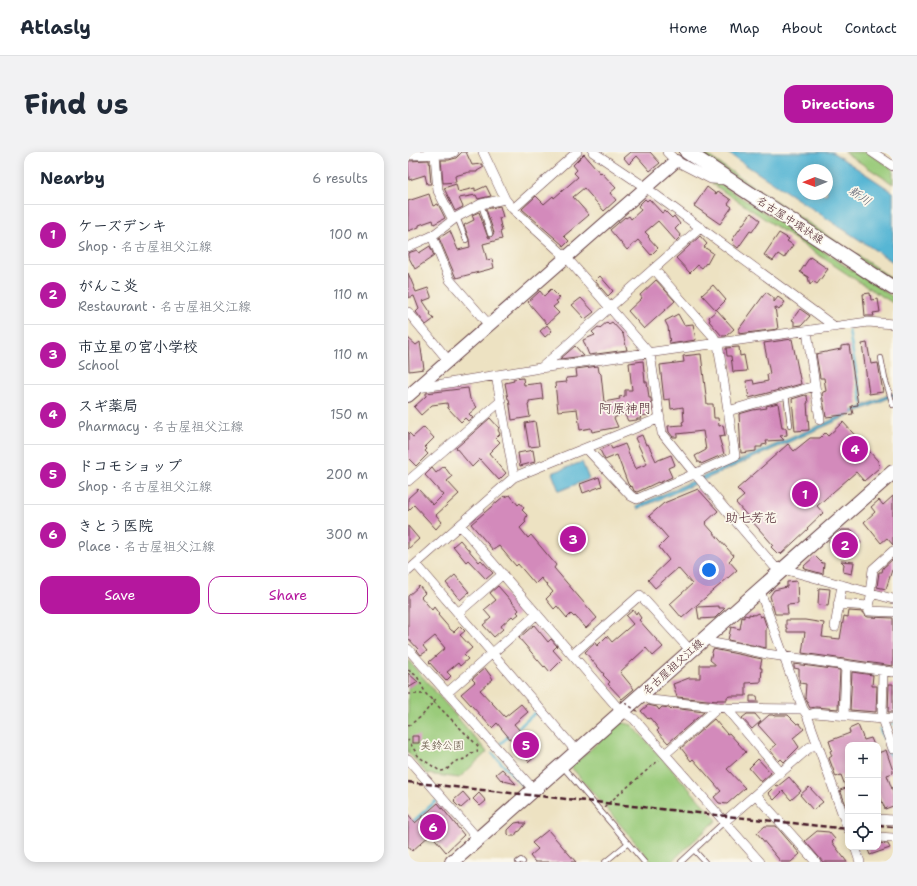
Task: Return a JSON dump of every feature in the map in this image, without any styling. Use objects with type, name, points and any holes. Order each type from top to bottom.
[{"type":"main road","name":"名古屋中環状線","points":[[687,152],[893,288]]},
{"type":"main road","name":"名古屋祖父江線","points":[[452,862],[562,765],[622,706],[641,695],[893,472]]},
{"type":"street","points":[[408,155],[435,155],[454,152]]},
{"type":"street","points":[[483,152],[505,199],[513,209],[566,258],[650,354],[662,433],[774,566],[783,570],[893,599]]},
{"type":"street","points":[[513,209],[577,152]]},
{"type":"street","points":[[593,152],[645,187],[835,327]]},
{"type":"street","points":[[667,152],[676,161],[711,178],[728,180]]},
{"type":"street","points":[[872,152],[893,166]]},
{"type":"street","points":[[435,155],[438,191],[455,218]]},
{"type":"street","points":[[413,390],[676,161]]},
{"type":"street","points":[[408,247],[432,236],[455,218],[481,204],[505,199]]},
{"type":"street","points":[[540,368],[700,228]]},
{"type":"street","points":[[432,236],[450,280],[489,325]]},
{"type":"street","points":[[586,448],[631,496],[637,499],[735,456],[718,344],[713,336],[654,268]]},
{"type":"street","points":[[408,312],[448,360]]},
{"type":"street","points":[[413,390],[540,368],[650,354],[868,322],[893,324]]},
{"type":"street","points":[[807,331],[820,420]]},
{"type":"street","points":[[496,376],[514,477]]},
{"type":"street","points":[[728,411],[815,386]]},
{"type":"street","points":[[408,481],[501,401]]},
{"type":"street","points":[[408,571],[514,477],[660,418]]},
{"type":"street","points":[[460,525],[618,708],[622,706],[634,719],[760,862]]},
{"type":"street","points":[[893,551],[873,569],[869,606],[869,611],[893,612]]},
{"type":"street","points":[[416,564],[576,752]]},
{"type":"street","points":[[458,613],[503,574]]},
{"type":"street","points":[[835,627],[842,585]]},
{"type":"street","points":[[760,591],[817,745],[845,814]]},
{"type":"street","points":[[572,655],[640,595],[691,651]]},
{"type":"street","points":[[838,604],[869,606]]},
{"type":"street","points":[[447,692],[537,614]]},
{"type":"street","points":[[707,636],[713,643],[784,656],[893,672]]},
{"type":"street","points":[[408,649],[534,790]]},
{"type":"street","points":[[844,716],[846,665]]},
{"type":"street","points":[[884,670],[882,719],[893,749]]},
{"type":"street","points":[[641,695],[651,700],[722,708],[805,712],[882,719],[893,718]]},
{"type":"street","points":[[665,754],[722,708]]},
{"type":"street","points":[[722,708],[781,773]]},
{"type":"street","points":[[724,822],[810,747],[817,745]]},
{"type":"street","points":[[408,759],[478,839]]},
{"type":"street","points":[[756,795],[816,862]]},
{"type":"street","points":[[881,820],[893,820]]},
{"type":"street","points":[[881,837],[893,838]]},
{"type":"street","points":[[856,850],[860,862]]},
{"type":"lane","points":[[481,204],[490,234]]},
{"type":"lane","points":[[455,218],[466,240]]},
{"type":"lane","points":[[881,358],[892,403]]},
{"type":"lane","points":[[786,394],[790,425]]},
{"type":"lane","points":[[562,765],[644,862]]},
{"type":"lane","points":[[681,862],[724,822]]},
{"type":"lane","points":[[605,862],[628,843]]},
{"type":"lane","points":[[694,850],[705,862]]},
{"type":"lane","points":[[518,862],[521,860],[523,862]]},
{"type":"path","points":[[408,670],[417,676],[426,694],[478,746],[477,752],[470,753],[468,758],[456,762],[446,770],[440,771],[419,757],[408,740]]},
{"type":"path","points":[[408,726],[422,716],[434,701],[447,692]]},
{"type":"path","points":[[408,694],[426,694]]},
{"type":"path","points":[[622,706],[639,712]]},
{"type":"path","points":[[600,810],[665,754]]},
{"type":"green space","points":[[698,152],[702,152],[893,279],[893,282]]},
{"type":"green space","points":[[844,152],[867,152],[893,169],[893,184]]},
{"type":"green space","points":[[711,183],[722,185],[893,297],[893,303],[862,284]]},
{"type":"green space","name":"美鈴公園","points":[[408,660],[487,752],[459,778],[427,774],[408,752]]},
{"type":"green space","points":[[621,722],[632,725],[717,820],[671,862],[652,862],[571,767]]},
{"type":"water","name":"新川","points":[[726,152],[832,152],[893,192],[893,262],[799,200],[833,200],[833,164],[797,164],[797,199]]},
{"type":"water","points":[[893,393],[893,396],[638,509],[636,506]]},
{"type":"water","points":[[582,462],[589,479],[559,491],[552,473]]},
{"type":"building","points":[[462,152],[466,152],[472,165],[482,164],[484,167],[477,172],[469,172],[455,176],[456,182],[443,183],[441,160],[456,158]]},
{"type":"building","points":[[631,152],[650,152],[660,163],[650,171],[637,156],[629,164],[624,158]]},
{"type":"building","points":[[584,154],[600,173],[601,172],[616,188],[610,193],[616,200],[604,211],[584,188],[573,197],[589,215],[564,236],[569,241],[564,246],[522,209],[536,196],[544,204],[553,196],[554,198],[578,177],[574,173],[577,170],[573,165]]},
{"type":"building","points":[[429,160],[431,184],[427,184],[425,175],[409,180],[408,161]]},
{"type":"building","points":[[456,184],[458,192],[475,188],[475,191],[486,186],[491,196],[478,199],[476,195],[459,198],[463,207],[455,211],[444,188]]},
{"type":"building","points":[[707,187],[716,194],[718,191],[731,200],[728,204],[732,207],[720,224],[694,206]]},
{"type":"building","points":[[429,194],[433,206],[438,204],[445,218],[434,224],[433,220],[408,231],[408,201]]},
{"type":"building","points":[[645,199],[647,201],[649,199],[662,213],[665,211],[672,218],[674,216],[680,224],[675,229],[681,236],[676,241],[658,221],[645,232],[658,248],[651,255],[638,240],[627,250],[610,230],[625,217],[626,218],[629,216],[631,219],[641,210],[638,206]]},
{"type":"building","points":[[500,206],[503,217],[499,218],[502,239],[483,244],[487,260],[492,259],[494,268],[456,278],[439,238],[450,231],[458,250],[470,247],[464,225],[474,220],[472,215],[479,212],[487,235],[489,238],[491,237],[494,233],[486,209]]},
{"type":"building","points":[[751,213],[760,220],[738,248],[733,244],[734,242],[732,240]]},
{"type":"building","points":[[779,233],[789,239],[787,241],[793,245],[784,258],[778,254],[773,261],[764,255]]},
{"type":"building","points":[[700,236],[707,244],[704,247],[713,253],[707,264],[706,263],[702,268],[698,265],[690,273],[676,258]]},
{"type":"building","points":[[430,246],[434,256],[415,269],[408,256],[408,253],[417,250],[419,253]]},
{"type":"building","points":[[810,257],[828,269],[817,284],[813,281],[810,285],[808,277],[800,272]]},
{"type":"building","points":[[408,273],[416,292],[428,288],[431,296],[431,298],[423,301],[434,319],[426,325],[416,312],[419,309],[414,296],[408,298]]},
{"type":"building","points":[[600,276],[613,291],[608,296],[595,281]]},
{"type":"building","points":[[656,280],[675,301],[644,329],[628,311],[642,298],[640,295]]},
{"type":"building","points":[[713,285],[726,300],[716,310],[702,295]]},
{"type":"building","points":[[551,289],[560,298],[556,301],[558,303],[553,307],[559,313],[547,324],[528,302],[540,291],[544,296]]},
{"type":"building","points":[[766,292],[774,298],[774,302],[778,297],[785,302],[779,310],[775,307],[778,329],[739,334],[739,329]]},
{"type":"building","points":[[870,293],[871,300],[878,299],[880,312],[873,313],[874,316],[865,316],[863,294]]},
{"type":"building","points":[[581,298],[594,312],[585,319],[572,305]]},
{"type":"building","points":[[800,309],[810,316],[802,325],[794,326],[794,321],[792,320]]},
{"type":"building","points":[[717,310],[734,329],[726,336],[722,336],[709,321],[709,317]]},
{"type":"building","points":[[678,314],[684,325],[693,324],[696,340],[670,344],[668,327],[665,321]]},
{"type":"building","points":[[607,322],[609,324],[612,322],[623,334],[627,350],[589,355],[583,340],[595,335],[592,332]]},
{"type":"building","points":[[547,325],[552,331],[545,337],[540,331]]},
{"type":"building","points":[[408,338],[416,345],[420,342],[424,369],[409,371]]},
{"type":"building","points":[[792,339],[801,384],[749,398],[746,381],[753,380],[754,384],[768,381],[767,375],[770,374],[764,343]]},
{"type":"building","points":[[867,343],[871,364],[878,363],[883,392],[869,394],[862,344]]},
{"type":"building","points":[[849,345],[858,405],[851,406],[853,414],[826,417],[822,394],[826,391],[824,378],[820,378],[816,354],[841,349],[841,346]]},
{"type":"building","points":[[575,346],[584,356],[560,359]]},
{"type":"building","points":[[739,347],[740,356],[744,355],[747,371],[733,372],[731,356],[727,356],[726,348]]},
{"type":"building","points":[[701,354],[707,404],[713,404],[714,418],[718,418],[719,426],[723,425],[725,436],[719,437],[724,454],[701,464],[695,456],[706,450],[703,431],[677,434],[677,437],[673,437],[669,432],[668,426],[683,425],[683,407],[671,409],[670,399],[664,400],[660,365],[684,362],[683,356]]},
{"type":"building","points":[[643,361],[645,382],[647,382],[649,398],[651,398],[652,411],[648,412],[648,415],[640,416],[641,419],[628,421],[624,413],[614,418],[618,427],[592,432],[591,428],[580,430],[577,409],[558,411],[555,383],[567,382],[566,378],[577,377],[576,369],[598,366],[601,374],[604,402],[620,399],[619,397],[625,396],[625,390],[632,390],[629,363]]},
{"type":"building","points":[[523,378],[524,385],[541,383],[543,399],[529,401],[528,405],[530,417],[512,420],[505,383],[514,381],[513,379]]},
{"type":"building","points":[[468,388],[470,399],[477,407],[469,414],[473,418],[468,421],[465,418],[461,422],[448,408],[447,403],[432,405],[421,415],[414,407],[426,396],[426,393]]},
{"type":"building","points":[[805,395],[807,396],[808,403],[809,430],[795,431],[792,399]]},
{"type":"building","points":[[778,403],[782,428],[786,428],[787,435],[780,436],[784,440],[766,441],[767,444],[762,445],[762,447],[756,447],[756,451],[741,453],[739,414],[767,408],[766,406]]},
{"type":"building","points":[[490,418],[499,428],[498,430],[500,434],[496,438],[500,442],[489,453],[506,473],[499,480],[480,459],[472,467],[456,448]]},
{"type":"building","points":[[535,421],[539,446],[529,447],[525,423]]},
{"type":"building","points":[[843,422],[878,461],[879,468],[864,481],[856,472],[817,506],[823,513],[781,554],[778,554],[771,547],[773,545],[736,503],[744,496],[737,489],[788,444],[794,451],[810,438],[820,438],[825,433],[828,436]]},
{"type":"building","points":[[424,427],[434,438],[425,447],[427,449],[425,451],[428,454],[416,466],[408,458],[408,432],[413,437]]},
{"type":"building","points":[[642,435],[646,445],[648,444],[656,461],[671,455],[675,465],[668,468],[672,477],[637,492],[634,491],[632,486],[631,487],[628,484],[617,455],[605,460],[600,450],[610,445],[612,449],[625,444],[635,469],[647,464],[635,438]]},
{"type":"building","points":[[533,450],[535,462],[520,466],[518,453]]},
{"type":"building","points":[[444,466],[452,477],[447,481],[459,494],[436,515],[442,522],[436,529],[414,505],[408,511],[408,498],[418,489],[433,505],[443,495],[425,475],[432,468],[436,473]]},
{"type":"building","points":[[599,477],[602,486],[583,493],[580,484]]},
{"type":"building","points":[[698,489],[718,511],[705,523],[734,556],[729,561],[737,570],[682,618],[670,604],[692,584],[678,568],[655,588],[648,580],[669,560],[659,547],[668,538],[649,516],[664,503]]},
{"type":"building","points":[[510,495],[518,505],[520,503],[524,508],[522,510],[527,515],[525,520],[526,522],[520,528],[528,538],[531,535],[556,565],[554,568],[597,618],[586,628],[575,616],[574,617],[571,614],[567,618],[557,606],[554,609],[546,599],[553,592],[541,578],[535,584],[518,564],[516,566],[499,546],[493,550],[471,524],[504,496]]},
{"type":"building","points":[[893,496],[893,545],[887,538],[881,543],[864,522],[875,512],[871,507],[879,500],[883,505]]},
{"type":"building","points":[[408,526],[419,539],[408,549]]},
{"type":"building","points":[[842,530],[852,530],[859,538],[858,539],[861,543],[843,558],[837,551],[835,553],[830,547],[832,545],[829,541]]},
{"type":"building","points":[[460,540],[479,562],[481,560],[493,573],[486,579],[468,560],[466,562],[453,546]]},
{"type":"building","points":[[815,556],[822,563],[824,563],[823,574],[805,569],[804,566]]},
{"type":"building","points":[[893,559],[893,570],[886,589],[877,587],[879,572],[882,572],[883,568]]},
{"type":"building","points":[[841,561],[854,562],[852,574],[843,572],[844,564]]},
{"type":"building","points":[[455,575],[469,592],[460,600],[446,583]]},
{"type":"building","points":[[797,581],[798,604],[787,605],[788,614],[775,614],[770,596],[774,590],[787,587],[787,582]]},
{"type":"building","points":[[419,586],[425,593],[421,597],[432,610],[434,607],[439,614],[438,615],[451,630],[454,632],[460,626],[465,631],[460,635],[472,648],[464,655],[468,659],[460,666],[458,663],[447,672],[451,676],[446,681],[429,662],[445,648],[435,636],[423,646],[427,651],[421,655],[417,650],[418,649],[408,638],[408,596]]},
{"type":"building","points":[[498,586],[519,610],[517,612],[519,614],[514,618],[512,616],[501,626],[503,629],[494,637],[483,625],[491,618],[484,610],[496,600],[490,593]]},
{"type":"building","points":[[819,588],[830,589],[828,606],[818,605]]},
{"type":"building","points":[[719,606],[719,608],[725,608],[715,618],[699,619],[697,607]]},
{"type":"building","points":[[633,610],[636,614],[637,612],[641,618],[639,620],[663,647],[653,656],[646,648],[620,672],[634,689],[622,699],[608,684],[610,682],[585,652],[595,643],[597,646],[607,636],[612,642],[633,624],[626,616]]},
{"type":"building","points":[[849,611],[863,612],[868,617],[893,618],[893,666],[802,653],[805,632],[787,632],[786,620],[805,620],[824,623],[822,637],[840,639],[844,616],[848,617]]},
{"type":"building","points":[[758,613],[760,617],[763,616],[767,628],[766,648],[728,640],[731,627],[740,629],[742,617],[744,618],[744,615],[749,616],[749,614],[754,615]]},
{"type":"building","points":[[534,625],[548,642],[551,639],[557,646],[553,650],[562,660],[550,672],[519,638]]},
{"type":"building","points":[[713,649],[762,659],[760,668],[762,668],[761,682],[746,683],[746,696],[730,696],[727,697],[727,700],[717,701],[677,697],[673,684],[689,678],[700,678],[700,665],[716,665],[710,660]]},
{"type":"building","points":[[794,664],[840,670],[838,709],[816,707],[810,708],[805,698],[806,684],[800,683],[799,669],[794,668]]},
{"type":"building","points":[[485,668],[493,679],[480,690],[505,717],[521,704],[528,712],[514,724],[539,753],[529,762],[497,723],[492,728],[461,694],[475,682],[472,679]]},
{"type":"building","points":[[852,672],[873,675],[872,686],[877,686],[876,712],[850,710]]},
{"type":"building","points":[[408,673],[418,682],[408,688]]},
{"type":"building","points":[[889,684],[893,684],[893,712],[888,712]]},
{"type":"building","points":[[750,696],[757,696],[758,702],[750,702]]},
{"type":"building","points":[[648,705],[657,707],[659,710],[662,707],[669,708],[671,710],[673,708],[704,712],[668,743],[657,731],[659,729],[650,718],[648,719],[641,711]]},
{"type":"building","points":[[747,714],[755,714],[761,721],[752,729],[742,718]]},
{"type":"building","points":[[769,715],[788,715],[797,724],[799,723],[804,729],[793,738],[799,747],[784,762],[781,759],[779,761],[770,750],[776,745],[758,725]]},
{"type":"building","points":[[714,719],[746,752],[727,769],[745,788],[727,804],[719,803],[714,797],[721,791],[693,759],[691,761],[681,748]]},
{"type":"building","points":[[858,725],[864,740],[871,738],[873,742],[845,742],[845,785],[841,775],[836,777],[829,758],[832,756],[830,751],[832,750],[829,741],[850,733],[849,729]]},
{"type":"building","points":[[412,736],[419,736],[419,743],[412,743]]},
{"type":"building","points":[[886,750],[893,771],[893,773],[887,775],[893,792],[893,806],[885,809],[881,799],[881,752]]},
{"type":"building","points":[[758,759],[771,773],[761,782],[749,768]]},
{"type":"building","points":[[502,769],[516,784],[504,781],[502,779],[501,780],[496,774]]},
{"type":"building","points":[[789,777],[801,791],[791,800],[783,791],[774,800],[768,793],[776,785],[778,786]]},
{"type":"building","points":[[809,787],[823,802],[813,810],[800,795]]},
{"type":"building","points":[[845,788],[845,802],[840,790]]},
{"type":"building","points":[[463,792],[470,800],[461,808],[454,802],[454,800]]},
{"type":"building","points":[[479,793],[486,801],[480,806],[473,799]]},
{"type":"building","points":[[438,803],[464,835],[446,852],[431,834],[412,851],[408,846],[408,814],[415,823]]},
{"type":"building","points":[[521,822],[520,823],[526,823],[515,836],[510,836],[508,834],[508,830],[515,823]]},
{"type":"building","points":[[765,826],[776,826],[800,854],[791,862],[781,862],[757,833]]},
{"type":"building","points":[[548,830],[576,862],[535,862],[530,856],[538,849],[532,843]]},
{"type":"building","points":[[817,831],[829,832],[835,839],[832,842],[847,862],[823,862],[805,841]]},
{"type":"building","points":[[881,843],[888,844],[890,848],[870,855],[868,850],[881,850]]},
{"type":"waterway","points":[[849,331],[862,403]]},
{"type":"waterway","points":[[516,730],[535,713]]},
{"type":"waterway","points":[[880,729],[884,739]]},
{"type":"waterway","points":[[501,743],[509,736]]},
{"type":"waterway","points":[[887,749],[890,756]]},
{"type":"waterway","points":[[492,753],[522,785]]},
{"type":"waterway","points":[[408,826],[436,801]]},
{"type":"railway","points":[[408,782],[845,829]]},
{"type":"railway","points":[[881,826],[893,827]]},
{"type":"place","name":"スギ薬局","points":[[855,449]]},
{"type":"place","name":"ケーズデンキ","points":[[805,494]]},
{"type":"place","name":"市立星の宮小学校","points":[[573,539]]},
{"type":"place","name":"がんこ炎","points":[[845,545]]},
{"type":"place","name":"ドコモショップ","points":[[526,745]]},
{"type":"place","name":"きとう医院","points":[[433,827]]},
{"type":"district","name":"阿原神門","points":[[625,408]]},
{"type":"district","name":"助七芳花","points":[[751,517]]}]
